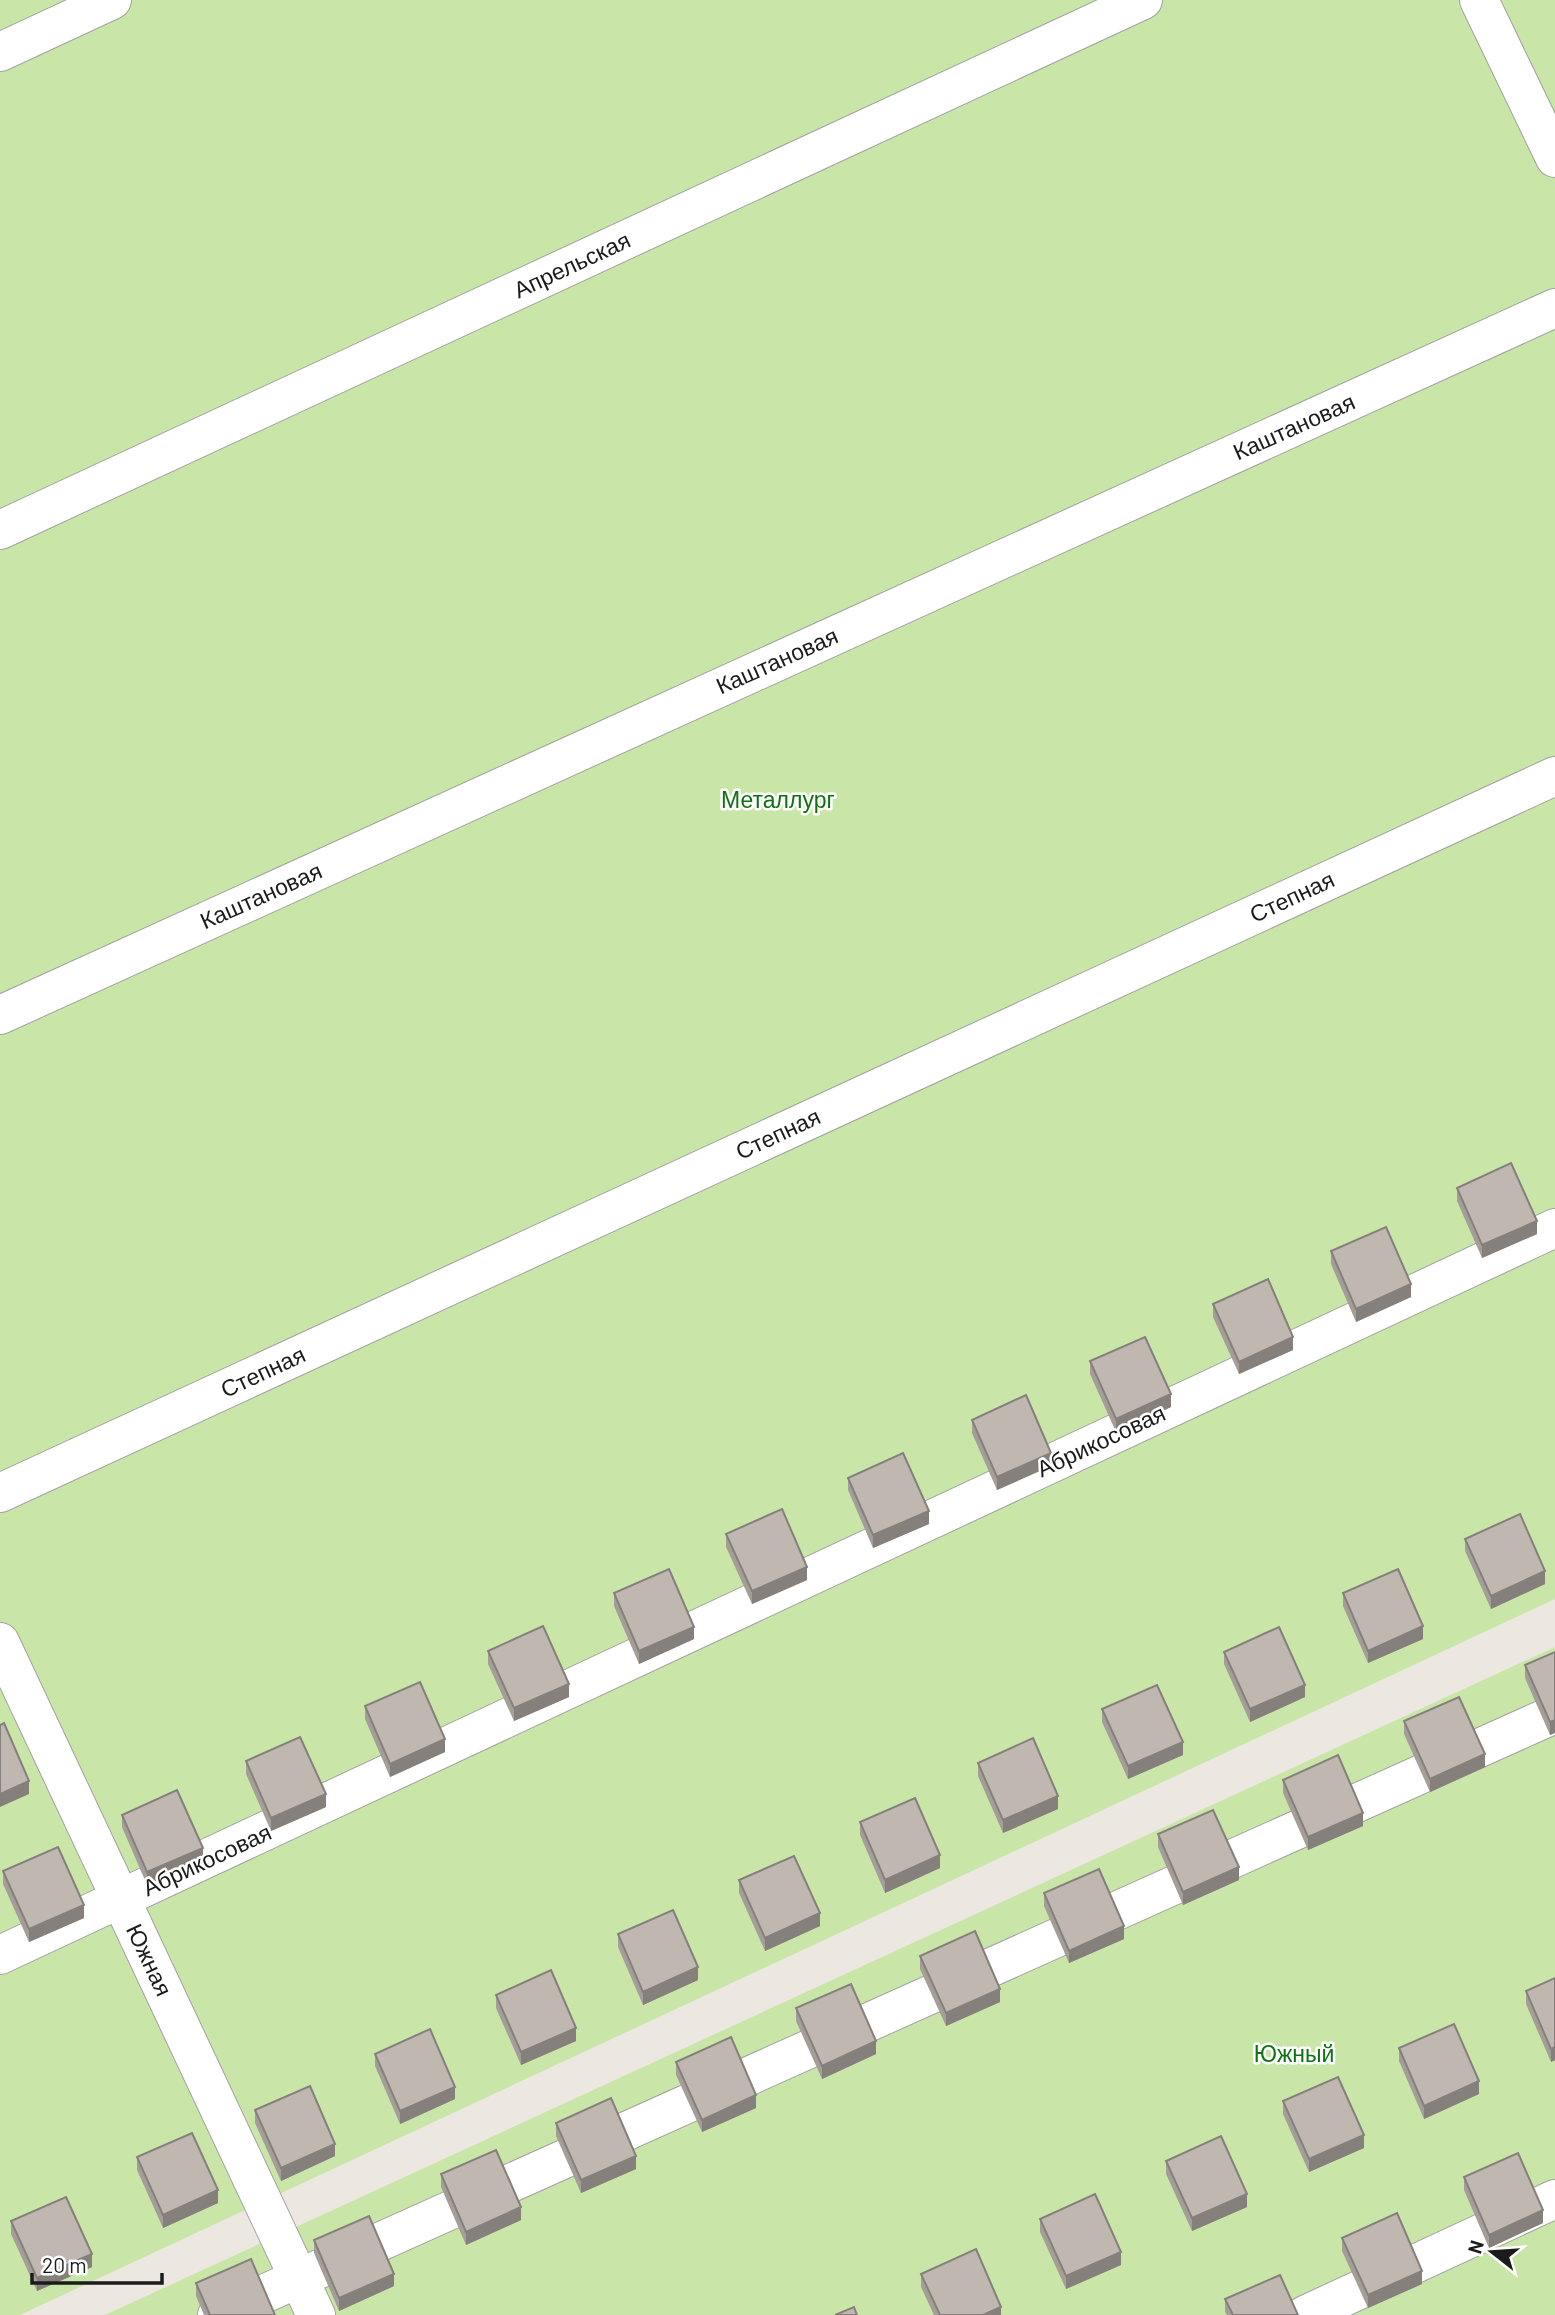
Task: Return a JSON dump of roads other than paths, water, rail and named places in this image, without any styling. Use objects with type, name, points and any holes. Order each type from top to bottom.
[{"type":"street","points":[[0,52],[112,0]]},
{"type":"street","name":"Апрельская","points":[[0,530],[1143,0]]},
{"type":"street","points":[[1479,0],[1555,158]]},
{"type":"street","name":"Каштановая","points":[[0,1015],[1555,308]]},
{"type":"street","name":"Степная","points":[[0,1493],[1555,776]]},
{"type":"street","name":"Абрикосовая","points":[[0,1955],[1555,1228]]},
{"type":"street","name":"Южная","points":[[0,1642],[316,2315]]},
{"type":"street","points":[[217,2315],[1555,1714]]},
{"type":"street","points":[[1305,2315],[1555,2200]]},
{"type":"park label","name":"Металлург","points":[[778,800]]},
{"type":"park label","name":"Южный","points":[[1294,2054]]}]
